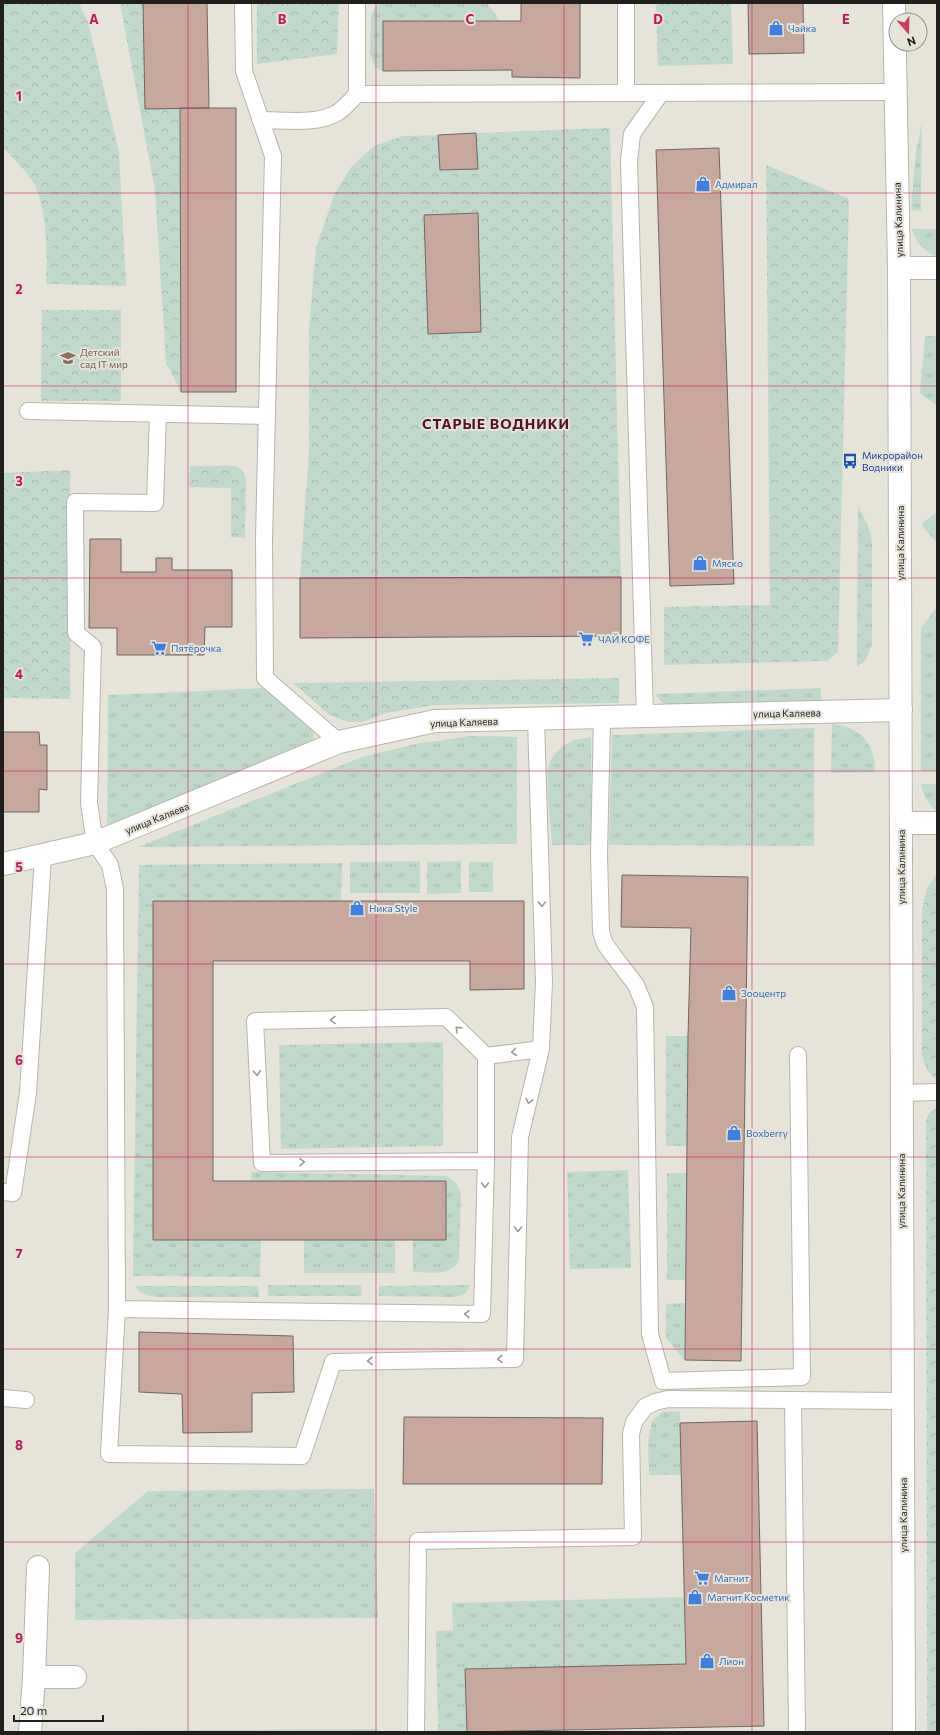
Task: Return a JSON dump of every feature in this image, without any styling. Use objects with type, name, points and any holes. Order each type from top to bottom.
[{"type":"main road","name":"улица Калинина","points":[[894,3],[899,268],[900,710],[902,823],[900,1093],[904,1732]]},
{"type":"main road","points":[[899,268],[937,268]]},
{"type":"main road","name":"улица Каляева","points":[[3,864],[95,843],[339,742],[436,721],[536,720],[900,710]]},
{"type":"main road","points":[[902,823],[937,823]]},
{"type":"main road","points":[[30,1732],[34,1677],[38,1567]]},
{"type":"main road","points":[[34,1677],[75,1677]]},
{"type":"lane","points":[[243,3],[244,71],[273,156],[264,538],[265,678],[339,742]]},
{"type":"lane","points":[[357,3],[357,94]]},
{"type":"lane","points":[[626,3],[626,92]]},
{"type":"lane","points":[[261,120],[311,120],[328,117],[337,112],[357,94],[896,92]]},
{"type":"lane","points":[[645,717],[629,160],[632,134],[661,93]]},
{"type":"lane","points":[[28,411],[158,415],[267,416]]},
{"type":"lane","points":[[158,415],[155,502],[76,502],[76,633],[93,647],[89,803],[95,843],[110,866],[116,889],[116,1309],[109,1454],[302,1456],[333,1362],[515,1359],[520,1137],[541,1049],[544,982],[536,720]]},
{"type":"lane","points":[[602,718],[599,842],[600,922],[605,944],[636,985],[645,1007],[650,1334],[663,1381],[802,1377],[798,1055]]},
{"type":"lane","points":[[3,1192],[13,1193],[28,1093],[43,856]]},
{"type":"lane","points":[[116,1309],[482,1314],[486,1161],[486,1056],[446,1017],[254,1021],[262,1163],[486,1161]]},
{"type":"lane","points":[[486,1056],[541,1049]]},
{"type":"lane","points":[[900,1093],[937,1092]]},
{"type":"lane","points":[[3,1398],[26,1400]]},
{"type":"lane","points":[[416,1732],[418,1541],[633,1537],[631,1434],[634,1422],[645,1407],[655,1402],[668,1399],[902,1401]]},
{"type":"lane","points":[[793,1401],[796,1732]]},
{"type":"green space","points":[[3,3],[79,3],[88,22],[119,152],[126,286],[46,284],[46,234],[39,197],[29,176],[3,148]]},
{"type":"green space","points":[[120,3],[143,3],[180,108],[181,392],[166,362],[155,190]]},
{"type":"green space","points":[[257,3],[339,3],[337,54],[257,64]]},
{"type":"green space","points":[[380,3],[487,3],[500,21],[383,21],[383,71],[375,67],[370,55],[371,14]]},
{"type":"green space","points":[[656,3],[731,3],[733,64],[658,66]]},
{"type":"green space","points":[[922,123],[921,211],[911,210],[916,151]]},
{"type":"green space","points":[[610,128],[621,577],[300,578],[309,450],[309,329],[316,248],[334,195],[351,167],[374,146],[403,136],[438,135],[440,170],[478,168],[476,133]]},
{"type":"green space","points":[[766,165],[849,199],[838,652],[827,661],[664,665],[664,607],[770,605]]},
{"type":"green space","points":[[912,229],[937,229],[937,256],[928,252],[921,246],[915,238]]},
{"type":"green space","points":[[42,310],[121,310],[121,401],[41,401]]},
{"type":"green space","points":[[925,336],[937,336],[937,406],[920,393]]},
{"type":"green space","points":[[190,466],[236,466],[242,470],[246,478],[245,538],[231,537],[231,488],[189,487]]},
{"type":"green space","points":[[70,470],[70,699],[3,698],[3,473]]},
{"type":"green space","points":[[858,505],[869,529],[872,542],[872,644],[866,660],[857,667]]},
{"type":"green space","points":[[937,512],[937,543],[923,527],[922,523]]},
{"type":"green space","points":[[937,607],[937,771],[921,771],[921,628]]},
{"type":"green space","points":[[619,678],[619,703],[435,705],[386,713],[362,722],[347,722],[330,715],[293,683]]},
{"type":"green space","points":[[267,688],[312,729],[314,738],[313,742],[107,831],[108,695]]},
{"type":"green space","points":[[821,688],[821,702],[667,705],[662,703],[655,694]]},
{"type":"green space","points":[[832,724],[851,729],[864,738],[872,753],[875,772],[831,773]]},
{"type":"green space","points":[[814,728],[814,846],[609,845],[612,735]]},
{"type":"green space","points":[[471,736],[517,737],[517,844],[138,847],[362,757],[420,743]]},
{"type":"green space","points":[[591,737],[591,845],[552,845],[548,793],[548,772],[550,761],[557,751],[563,746],[575,740]]},
{"type":"green space","points":[[921,784],[937,784],[937,811],[926,799]]},
{"type":"green space","points":[[420,861],[420,893],[350,893],[350,862]]},
{"type":"green space","points":[[461,861],[461,893],[427,894],[427,862]]},
{"type":"green space","points":[[469,862],[493,862],[493,892],[469,892]]},
{"type":"green space","points":[[342,863],[341,901],[153,901],[153,1240],[261,1240],[260,1277],[133,1276],[139,865]]},
{"type":"green space","points":[[937,874],[937,1081],[927,1070],[922,1056],[922,909],[927,888]]},
{"type":"green space","points":[[666,1036],[688,1036],[688,1146],[666,1146]]},
{"type":"green space","points":[[443,1042],[443,1146],[281,1149],[279,1045]]},
{"type":"green space","points":[[937,1107],[937,1732],[927,1732],[926,1121],[928,1115]]},
{"type":"green space","points":[[628,1170],[631,1268],[570,1269],[567,1172]]},
{"type":"green space","points":[[251,1172],[448,1177],[456,1183],[461,1194],[459,1261],[455,1266],[445,1272],[413,1272],[413,1240],[446,1239],[446,1181],[251,1181]]},
{"type":"green space","points":[[667,1173],[687,1173],[687,1280],[667,1280]]},
{"type":"green space","points":[[304,1240],[395,1240],[395,1273],[304,1273]]},
{"type":"green space","points":[[268,1285],[361,1285],[362,1296],[268,1296]]},
{"type":"green space","points":[[470,1285],[466,1293],[456,1297],[379,1296],[379,1286]]},
{"type":"green space","points":[[135,1286],[258,1286],[259,1297],[155,1297],[141,1293]]},
{"type":"green space","points":[[686,1303],[685,1360],[666,1338],[666,1304]]},
{"type":"green space","points":[[680,1411],[682,1475],[649,1475],[648,1443],[652,1421],[662,1412]]},
{"type":"green space","points":[[374,1489],[378,1618],[75,1620],[75,1553],[148,1491]]},
{"type":"green space","points":[[684,1597],[686,1664],[466,1669],[467,1732],[438,1732],[436,1631],[453,1630],[452,1603]]},
{"type":"green space","points":[[378,1729],[378,1732],[75,1732],[75,1731]]},
{"type":"building","points":[[143,3],[207,3],[209,108],[145,109]]},
{"type":"building","points":[[521,3],[580,3],[580,78],[512,77],[512,70],[383,71],[383,21],[521,21]]},
{"type":"building","name":"Чайка","points":[[748,3],[803,3],[804,53],[749,54]]},
{"type":"building","points":[[180,108],[236,108],[236,392],[181,392]]},
{"type":"building","points":[[476,133],[478,169],[440,170],[438,135]]},
{"type":"building","points":[[719,148],[734,584],[670,586],[656,150]]},
{"type":"building","points":[[478,213],[481,332],[428,334],[424,215]]},
{"type":"building","points":[[90,539],[121,539],[121,572],[156,572],[156,558],[172,558],[172,570],[232,570],[232,627],[205,627],[204,655],[117,655],[117,628],[89,628]]},
{"type":"building","points":[[621,577],[621,636],[300,638],[300,578]]},
{"type":"building","points":[[3,732],[39,732],[40,745],[47,745],[47,790],[39,789],[39,812],[3,812]]},
{"type":"building","points":[[622,875],[748,877],[741,1361],[685,1360],[688,1036],[691,928],[621,927]]},
{"type":"building","points":[[153,901],[524,901],[524,989],[470,990],[470,961],[213,961],[213,1181],[446,1181],[446,1240],[153,1240]]},
{"type":"building","points":[[139,1332],[293,1336],[294,1392],[252,1393],[252,1432],[183,1433],[182,1394],[139,1392]]},
{"type":"building","points":[[404,1417],[603,1418],[602,1484],[403,1484]]},
{"type":"building","points":[[757,1421],[764,1726],[467,1732],[465,1669],[686,1664],[680,1423]]},
{"type":"place","name":"Чайка","points":[[776,28]]},
{"type":"place","name":"Адмирал","points":[[703,184]]},
{"type":"place","name":"Детский сад IT мир","points":[[68,358]]},
{"type":"place","name":"Микрорайон Водники","points":[[850,461]]},
{"type":"place","name":"Мяско","points":[[700,563]]},
{"type":"place","name":"ЧАЙ КОФЕ","points":[[586,639]]},
{"type":"place","name":"Пятёрочка","points":[[159,648]]},
{"type":"place","name":"Ника Style","points":[[357,908]]},
{"type":"place","name":"Зооцентр","points":[[729,993]]},
{"type":"place","name":"Boxberry","points":[[734,1133]]},
{"type":"place","name":"Магнит","points":[[702,1578]]},
{"type":"place","name":"Магнит Косметик","points":[[695,1597]]},
{"type":"place","name":"Лион","points":[[707,1661]]},
{"type":"district","name":"СТАРЫЕ ВОДНИКИ","points":[[496,423]]}]
